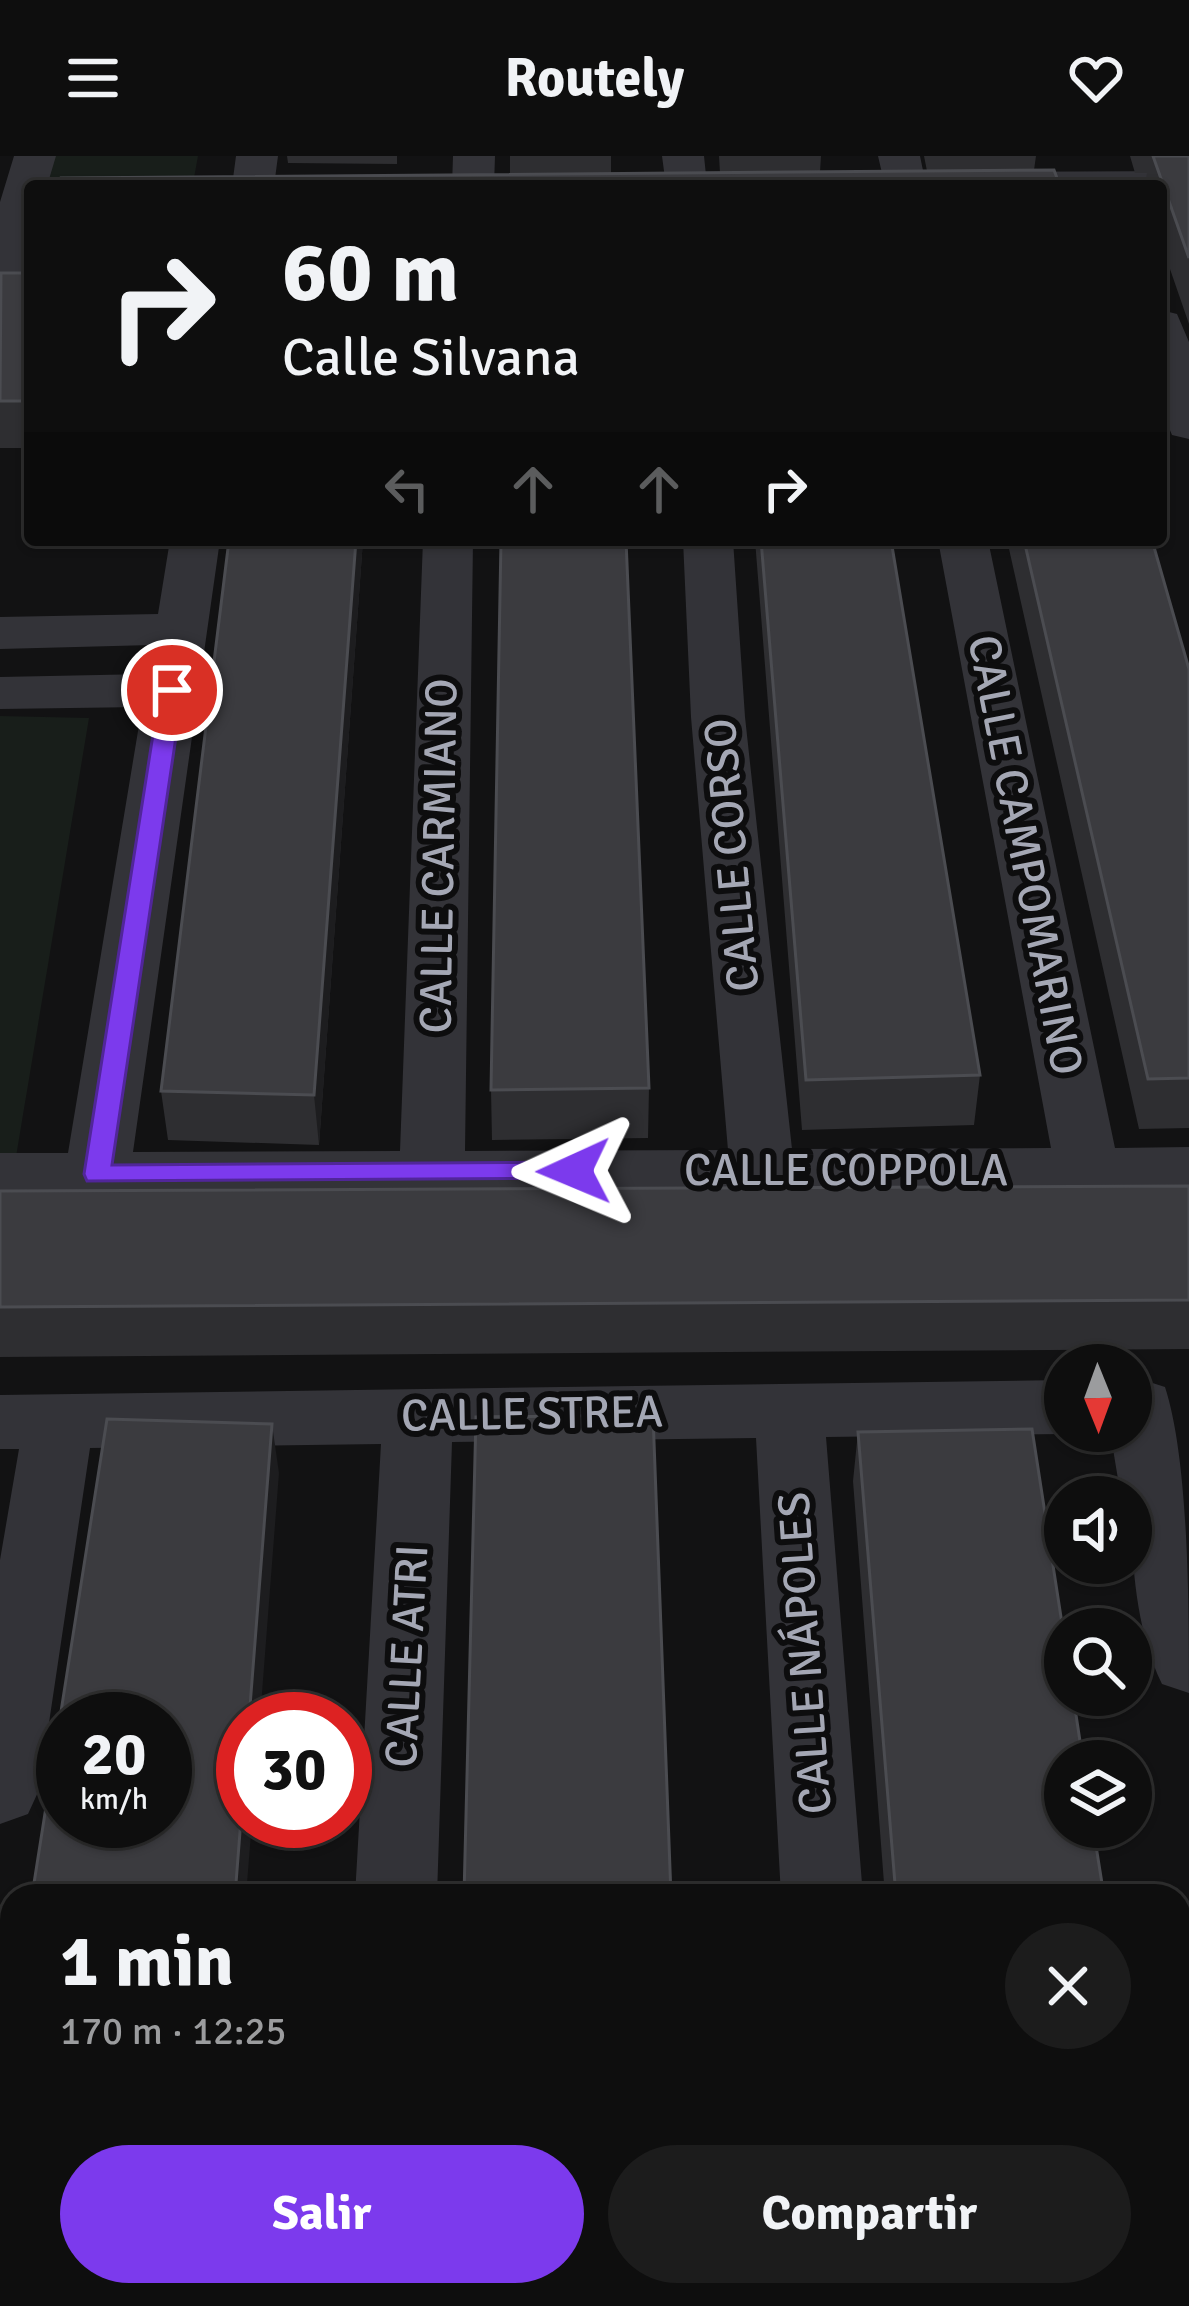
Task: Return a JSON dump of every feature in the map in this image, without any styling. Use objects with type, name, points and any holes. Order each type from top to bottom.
[{"type":"street","points":[[3,252],[24,194]]},
{"type":"street","points":[[1167,346],[1189,425]]},
{"type":"street","points":[[97,1174],[194,546]]},
{"type":"street","name":"CALLE CARMIANO","points":[[432,1173],[448,546]]},
{"type":"street","name":"CALLE CORSO","points":[[708,546],[718,717],[762,1169]]},
{"type":"street","name":"CALLE CAMPOMARINO","points":[[964,546],[1087,1169]]},
{"type":"street","points":[[0,632],[182,628]]},
{"type":"street","points":[[0,693],[172,690]]},
{"type":"street","name":"CALLE COPPOLA","points":[[0,1176],[1189,1170]]},
{"type":"street","points":[[1153,1406],[1189,1662]]},
{"type":"street","name":"CALLE STREA","points":[[30,1421],[1044,1407]]},
{"type":"street","name":"CALLE NÁPOLES","points":[[789,1410],[821,1884]]},
{"type":"street","name":"CALLE ATRI","points":[[397,1884],[418,1415]]},
{"type":"street","points":[[0,1790],[30,1421]]},
{"type":"shaded area","points":[[46,156],[198,156],[194,178],[41,179]]},
{"type":"shaded area","points":[[0,716],[89,718],[16,1157],[0,1156]]},
{"type":"building","points":[[1153,156],[1189,156],[1189,258],[1167,196],[1167,180],[1161,180]]},
{"type":"building","points":[[1054,170],[1058,180],[60,180]]},
{"type":"building","points":[[1,273],[24,273],[24,401],[0,401]]},
{"type":"building","points":[[228,546],[356,546],[314,1095],[161,1091]]},
{"type":"building","points":[[501,546],[626,546],[649,1088],[491,1090]]},
{"type":"building","points":[[762,546],[892,546],[980,1075],[806,1080]]},
{"type":"building","points":[[1025,546],[1154,546],[1189,669],[1189,1078],[1148,1079]]},
{"type":"building","points":[[1189,1186],[1189,1300],[0,1307],[0,1191]]},
{"type":"building","points":[[653,1415],[671,1884],[464,1884],[476,1417]]},
{"type":"building","points":[[107,1419],[272,1424],[251,1692],[216,1692],[216,1848],[239,1848],[236,1884],[34,1884],[40,1848],[192,1848],[192,1692],[64,1692]]},
{"type":"building","points":[[1032,1429],[1044,1507],[1044,1584],[1056,1584],[1060,1608],[1044,1608],[1044,1716],[1076,1716],[1080,1740],[1044,1740],[1044,1848],[1096,1848],[1102,1884],[895,1884],[858,1432]]},
{"type":"route","points":[[172,690],[97,1174],[574,1171]]}]
